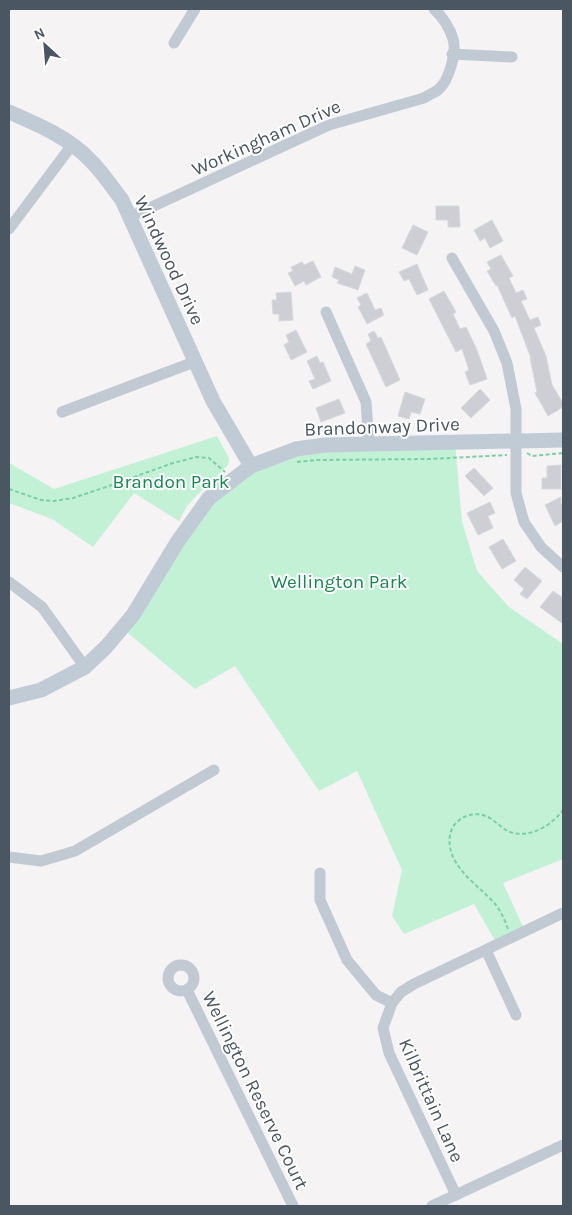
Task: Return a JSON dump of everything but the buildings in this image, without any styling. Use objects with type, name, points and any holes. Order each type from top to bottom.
[{"type":"street","points":[[174,43],[195,9]]},
{"type":"street","name":"Workingham Drive","points":[[130,217],[329,125],[424,98],[438,90],[452,67],[454,40],[441,15],[434,9]]},
{"type":"street","points":[[452,54],[512,57]]},
{"type":"street","name":"Windwood Drive","points":[[9,112],[51,131],[90,159],[122,200],[194,362],[213,401],[251,466]]},
{"type":"street","points":[[9,229],[72,145]]},
{"type":"street","points":[[452,258],[494,331],[506,363],[516,409],[516,493],[524,522],[541,547],[563,567]]},
{"type":"street","points":[[326,312],[366,402],[369,444]]},
{"type":"street","points":[[62,412],[194,362]]},
{"type":"street","name":"Brandonway Drive","points":[[9,698],[41,690],[85,667],[123,629],[178,541],[209,498],[251,466],[296,450],[325,445],[369,444],[517,448],[563,440]]},
{"type":"street","points":[[9,582],[42,607],[85,667]]},
{"type":"street","points":[[9,857],[41,861],[75,851],[214,770]]},
{"type":"street","points":[[320,872],[320,900],[347,960],[376,995],[392,1003]]},
{"type":"street","name":"Kilbrittain Lane","points":[[456,1195],[389,1053],[383,1028],[392,1003],[401,992],[414,984],[563,913]]},
{"type":"street","points":[[486,950],[516,1015]]},
{"type":"street","name":"Wellington Reserve Court","points":[[187,990],[293,1206]]},
{"type":"street","points":[[432,1206],[563,1145]]},
{"type":"path","points":[[291,463],[318,460],[430,459],[517,448],[532,456],[563,453]]},
{"type":"path","points":[[9,489],[40,500],[54,501],[73,498],[173,463],[196,457],[209,458],[233,481]]},
{"type":"path","points":[[508,929],[498,908],[475,885],[451,855],[448,843],[451,828],[457,820],[474,815],[487,817],[510,832],[523,833],[534,831],[553,822],[563,810]]},
{"type":"green space","name":"Brandon Park","points":[[217,436],[229,458],[228,465],[187,506],[179,521],[134,493],[93,547],[52,519],[9,503],[9,463],[54,489]]},
{"type":"green space","name":"Wellington Park","points":[[455,443],[462,522],[477,571],[509,607],[563,644],[563,859],[503,883],[525,931],[497,944],[474,904],[404,934],[392,916],[402,870],[357,771],[319,791],[235,666],[195,689],[123,629],[178,541],[244,471],[296,449]]}]
